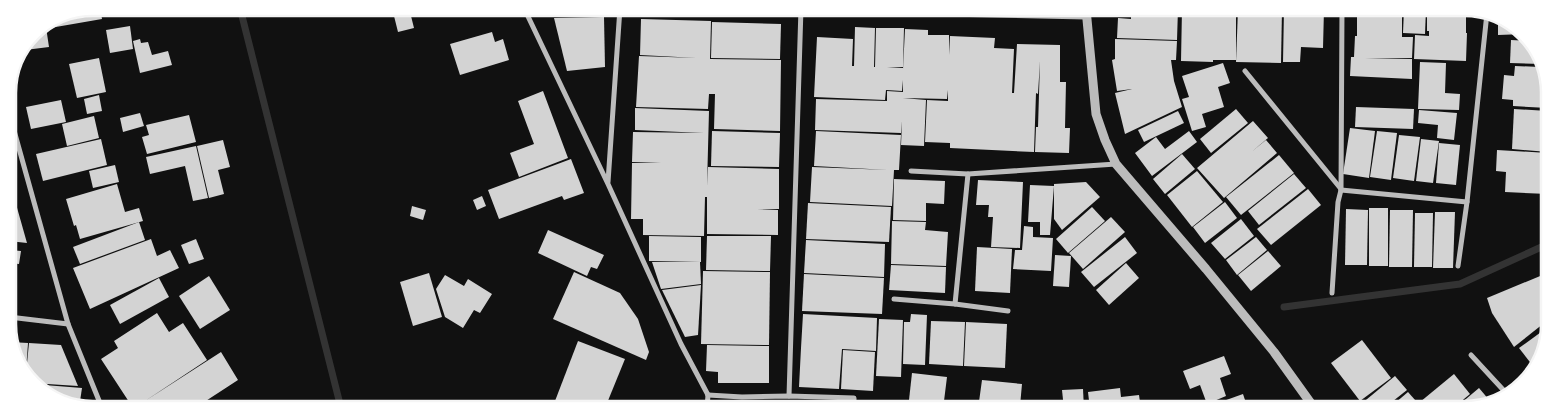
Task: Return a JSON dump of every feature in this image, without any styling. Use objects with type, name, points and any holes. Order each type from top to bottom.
[{"type":"street","points":[[528,16],[608,184],[681,344],[708,395],[708,401]]},
{"type":"street","points":[[608,184],[619,16]]},
{"type":"street","points":[[789,396],[801,16]]},
{"type":"street","points":[[1086,16],[1096,114],[1116,164],[1274,352],[1309,401]]},
{"type":"street","points":[[1332,293],[1338,202],[1341,190],[1342,16]]},
{"type":"street","points":[[1458,266],[1467,202],[1486,20]]},
{"type":"street","points":[[1245,71],[1341,190],[1467,202]]},
{"type":"street","points":[[16,138],[68,324],[99,401]]},
{"type":"street","points":[[910,171],[968,174],[1116,164]]},
{"type":"street","points":[[955,304],[968,174]]},
{"type":"street","points":[[894,299],[1008,311]]},
{"type":"street","points":[[16,318],[68,324]]},
{"type":"street","points":[[1471,355],[1503,390]]},
{"type":"street","points":[[708,395],[854,398],[854,401]]},
{"type":"building","points":[[101,16],[102,19],[55,27],[68,20],[78,18]]},
{"type":"building","points":[[394,16],[411,16],[414,28],[398,32]]},
{"type":"building","points":[[1131,16],[1178,16],[1177,40],[1117,38],[1118,18],[1131,19]]},
{"type":"building","points":[[1182,16],[1236,16],[1236,60],[1213,60],[1213,62],[1181,61]]},
{"type":"building","points":[[1238,16],[1282,16],[1281,63],[1236,62]]},
{"type":"building","points":[[1284,16],[1324,16],[1323,48],[1301,47],[1300,62],[1283,62]]},
{"type":"building","points":[[1357,16],[1402,16],[1402,37],[1413,37],[1412,58],[1365,58],[1412,59],[1412,79],[1350,76],[1351,57],[1354,57],[1355,36],[1357,36]]},
{"type":"building","points":[[1404,16],[1426,16],[1425,34],[1403,33]]},
{"type":"building","points":[[1427,16],[1466,16],[1466,61],[1414,59],[1415,35],[1429,36],[1429,31],[1427,31]]},
{"type":"building","points":[[604,17],[605,67],[567,71],[554,18]]},
{"type":"building","points":[[641,19],[711,21],[710,59],[781,60],[780,131],[714,129],[715,94],[709,94],[708,109],[636,107],[639,56],[697,58],[640,55]]},
{"type":"building","points":[[712,22],[781,24],[780,59],[711,58]]},
{"type":"building","points":[[1498,25],[1513,34],[1498,35]]},
{"type":"building","points":[[130,26],[133,49],[110,53],[106,30]]},
{"type":"building","points":[[855,27],[875,28],[874,67],[876,28],[904,28],[903,67],[887,67],[903,69],[905,29],[928,30],[928,35],[949,35],[949,55],[950,36],[995,38],[994,48],[1014,49],[1012,93],[1014,93],[1017,44],[1060,45],[1060,82],[1066,82],[1065,128],[1070,128],[1069,153],[1035,152],[1036,127],[1038,127],[1040,61],[1038,94],[1036,93],[1034,152],[950,148],[950,143],[925,142],[927,100],[948,101],[948,90],[947,99],[903,98],[926,100],[924,146],[901,145],[902,121],[901,133],[815,130],[816,99],[887,101],[887,91],[903,92],[903,80],[902,91],[886,90],[885,100],[814,97],[817,37],[853,39],[852,66],[854,66]]},
{"type":"building","points":[[47,32],[49,47],[30,49]]},
{"type":"building","points":[[492,32],[495,42],[503,39],[509,60],[460,75],[450,44]]},
{"type":"building","points":[[140,39],[141,43],[148,42],[152,55],[168,51],[172,65],[140,73],[133,41]]},
{"type":"building","points":[[1115,39],[1177,41],[1176,60],[1171,60],[1174,81],[1182,107],[1125,134],[1115,93],[1132,89],[1117,91],[1112,60],[1115,59]]},
{"type":"building","points":[[1511,40],[1519,40],[1525,46],[1535,64],[1510,63]]},
{"type":"building","points":[[99,58],[106,92],[77,98],[69,64]]},
{"type":"building","points":[[1420,62],[1446,63],[1445,93],[1460,94],[1459,110],[1418,109]]},
{"type":"building","points":[[1223,63],[1230,83],[1218,87],[1224,107],[1202,114],[1206,127],[1192,131],[1182,99],[1189,97],[1182,76]]},
{"type":"building","points":[[1515,66],[1536,67],[1541,93],[1541,108],[1513,106],[1513,100],[1502,99],[1504,75],[1514,76]]},
{"type":"building","points":[[543,91],[568,158],[519,177],[510,153],[534,144],[518,101]]},
{"type":"building","points":[[99,95],[102,111],[87,114],[84,99]]},
{"type":"building","points":[[61,100],[66,122],[31,129],[26,107]]},
{"type":"building","points":[[1356,107],[1414,109],[1413,129],[1355,127]]},
{"type":"building","points":[[635,108],[709,111],[707,186],[708,167],[779,169],[779,209],[757,209],[778,210],[778,235],[707,234],[707,197],[705,197],[704,236],[643,235],[643,219],[631,219],[632,163],[661,163],[632,162],[633,132],[704,133],[635,130]]},
{"type":"building","points":[[1236,109],[1248,123],[1211,153],[1200,139]]},
{"type":"building","points":[[1514,109],[1541,111],[1541,151],[1512,149]]},
{"type":"building","points":[[1419,110],[1457,113],[1454,140],[1437,138],[1438,125],[1418,123]]},
{"type":"building","points":[[1178,111],[1184,123],[1144,142],[1138,130]]},
{"type":"building","points":[[140,113],[144,126],[123,132],[120,118]]},
{"type":"building","points":[[189,115],[196,142],[147,154],[142,137],[149,135],[146,125]]},
{"type":"building","points":[[94,116],[99,138],[67,146],[62,124]]},
{"type":"building","points":[[1253,121],[1268,138],[1250,153],[1266,140],[1277,153],[1224,198],[1197,168]]},
{"type":"building","points":[[1350,128],[1375,131],[1369,178],[1343,174]]},
{"type":"building","points":[[712,131],[780,133],[779,167],[711,166]]},
{"type":"building","points":[[816,131],[901,135],[899,170],[894,170],[892,206],[810,202],[812,167],[888,170],[814,166]]},
{"type":"building","points":[[1189,131],[1197,142],[1152,176],[1135,153],[1156,137],[1165,149]]},
{"type":"building","points":[[1377,131],[1397,133],[1391,180],[1370,177]]},
{"type":"building","points":[[1399,135],[1420,137],[1414,181],[1393,178]]},
{"type":"building","points":[[101,139],[107,165],[43,181],[36,154]]},
{"type":"building","points":[[1421,139],[1439,141],[1433,183],[1416,181]]},
{"type":"building","points":[[223,140],[230,167],[218,170],[224,194],[209,198],[197,146]]},
{"type":"building","points":[[1439,143],[1460,145],[1456,185],[1436,183]]},
{"type":"building","points":[[196,146],[208,198],[193,201],[185,166],[150,174],[146,157]]},
{"type":"building","points":[[1497,150],[1541,153],[1541,194],[1505,192],[1506,172],[1496,171]]},
{"type":"building","points":[[1182,154],[1195,169],[1165,194],[1153,179]]},
{"type":"building","points":[[1279,155],[1294,173],[1241,215],[1226,197]]},
{"type":"building","points":[[571,159],[584,193],[564,200],[562,196],[499,219],[488,190]]},
{"type":"building","points":[[115,165],[119,182],[93,188],[89,171]]},
{"type":"building","points":[[1197,171],[1223,202],[1192,227],[1167,195]]},
{"type":"building","points":[[1294,174],[1306,188],[1259,225],[1248,211]]},
{"type":"building","points":[[894,179],[945,181],[944,204],[926,203],[926,221],[893,220]]},
{"type":"building","points":[[978,180],[1023,182],[1020,248],[991,247],[993,217],[988,217],[989,205],[976,205]]},
{"type":"building","points":[[1086,182],[1100,197],[1062,230],[1054,219],[1054,184]]},
{"type":"building","points":[[117,184],[125,212],[139,208],[143,221],[80,239],[66,199]]},
{"type":"building","points":[[1030,185],[1054,186],[1050,235],[1040,235],[1040,222],[1028,222]]},
{"type":"building","points":[[1308,189],[1321,205],[1271,245],[1257,229]]},
{"type":"building","points":[[482,196],[486,206],[477,210],[473,200]]},
{"type":"building","points":[[1225,202],[1237,218],[1205,243],[1193,227]]},
{"type":"building","points":[[808,203],[891,207],[889,242],[806,239]]},
{"type":"building","points":[[16,204],[27,243],[16,242]]},
{"type":"building","points":[[412,206],[426,210],[423,220],[410,216]]},
{"type":"building","points":[[1092,207],[1105,221],[1068,253],[1056,239]]},
{"type":"building","points":[[1369,208],[1388,208],[1388,266],[1369,266]]},
{"type":"building","points":[[1346,209],[1368,210],[1367,265],[1345,265]]},
{"type":"building","points":[[1390,210],[1413,210],[1412,267],[1389,267]]},
{"type":"building","points":[[1435,212],[1455,212],[1453,268],[1433,268]]},
{"type":"building","points":[[1415,213],[1433,213],[1432,267],[1414,267]]},
{"type":"building","points":[[1111,217],[1125,232],[1083,269],[1069,253]]},
{"type":"building","points":[[1241,219],[1254,236],[1225,259],[1211,243]]},
{"type":"building","points":[[892,221],[926,222],[925,230],[948,232],[946,266],[891,264]]},
{"type":"building","points":[[139,222],[145,240],[80,264],[73,247]]},
{"type":"building","points":[[1024,226],[1033,227],[1033,237],[1053,238],[1051,271],[1013,269],[1015,250],[1022,250]]},
{"type":"building","points":[[548,230],[604,255],[597,269],[591,267],[587,276],[538,253]]},
{"type":"building","points":[[649,236],[701,237],[701,262],[649,261]]},
{"type":"building","points":[[707,236],[771,236],[770,271],[706,270]]},
{"type":"building","points":[[1125,237],[1137,253],[1094,287],[1081,272]]},
{"type":"building","points":[[1256,237],[1267,250],[1237,275],[1226,260]]},
{"type":"building","points":[[151,239],[157,256],[170,250],[179,268],[90,309],[73,268]]},
{"type":"building","points":[[196,239],[204,259],[189,264],[181,245]]},
{"type":"building","points":[[806,240],[885,244],[884,277],[804,273]]},
{"type":"building","points":[[977,247],[1012,249],[1010,293],[975,291]]},
{"type":"building","points":[[16,251],[21,251],[19,264],[16,264]]},
{"type":"building","points":[[1268,251],[1281,266],[1251,291],[1238,275]]},
{"type":"building","points":[[1055,255],[1071,256],[1069,287],[1053,286]]},
{"type":"building","points":[[652,262],[700,262],[701,284],[661,289]]},
{"type":"building","points":[[1126,263],[1139,278],[1109,305],[1096,290]]},
{"type":"building","points":[[891,265],[946,267],[945,293],[889,290]]},
{"type":"building","points":[[703,271],[770,272],[769,345],[701,344]]},
{"type":"building","points":[[574,272],[620,293],[638,319],[649,352],[646,360],[553,319]]},
{"type":"building","points":[[429,273],[442,317],[413,326],[400,282]]},
{"type":"building","points":[[804,274],[884,278],[882,314],[802,311]]},
{"type":"building","points":[[445,275],[464,286],[468,279],[492,294],[480,313],[474,310],[463,328],[445,317],[436,289]]},
{"type":"building","points":[[209,276],[230,310],[200,329],[179,296]]},
{"type":"building","points":[[1541,276],[1541,326],[1514,347],[1492,313],[1487,298]]},
{"type":"building","points":[[159,278],[169,297],[120,324],[110,305]]},
{"type":"building","points":[[701,285],[698,335],[685,337],[662,290]]},
{"type":"building","points":[[157,313],[169,332],[183,323],[207,360],[145,401],[128,401],[101,359],[118,348],[114,341]]},
{"type":"building","points":[[803,314],[877,318],[876,351],[842,349],[839,389],[799,387]]},
{"type":"building","points":[[911,314],[927,315],[925,365],[903,364],[904,322],[910,322]]},
{"type":"building","points":[[879,319],[903,320],[901,377],[876,376]]},
{"type":"building","points":[[931,321],[965,322],[963,366],[929,364]]},
{"type":"building","points":[[966,322],[1007,324],[1005,368],[964,366]]},
{"type":"building","points":[[1540,333],[1535,353],[1530,362],[1519,348]]},
{"type":"building","points":[[1362,340],[1391,378],[1360,401],[1331,363]]},
{"type":"building","points":[[578,341],[625,359],[608,401],[555,401]]},
{"type":"building","points":[[19,342],[28,343],[27,363]]},
{"type":"building","points":[[29,343],[61,345],[78,386],[45,384],[27,363]]},
{"type":"building","points":[[707,345],[769,346],[769,383],[718,383],[718,372],[706,371]]},
{"type":"building","points":[[843,350],[875,352],[873,391],[841,389]]},
{"type":"building","points":[[221,352],[238,380],[206,401],[145,401]]},
{"type":"building","points":[[1224,356],[1231,374],[1220,378],[1226,396],[1214,401],[1206,401],[1200,385],[1190,389],[1183,371]]},
{"type":"building","points":[[912,373],[947,377],[944,401],[909,401]]},
{"type":"building","points":[[1454,374],[1470,394],[1462,401],[1421,401]]},
{"type":"building","points":[[1395,376],[1407,390],[1393,401],[1365,401]]},
{"type":"building","points":[[982,380],[1022,384],[1020,401],[979,401]]},
{"type":"building","points":[[46,385],[82,388],[80,399],[68,397]]},
{"type":"building","points":[[1120,388],[1121,397],[1139,395],[1140,401],[1089,401],[1088,392]]},
{"type":"building","points":[[1479,388],[1487,397],[1469,401],[1464,401]]},
{"type":"building","points":[[1083,389],[1084,401],[1063,401],[1062,390]]},
{"type":"building","points":[[1408,392],[1416,401],[1397,401]]},
{"type":"building","points":[[1243,394],[1245,401],[1223,401]]},
{"type":"waterway","points":[[242,16],[339,401]]},
{"type":"waterway","points":[[1284,307],[1460,284],[1541,247]]}]
